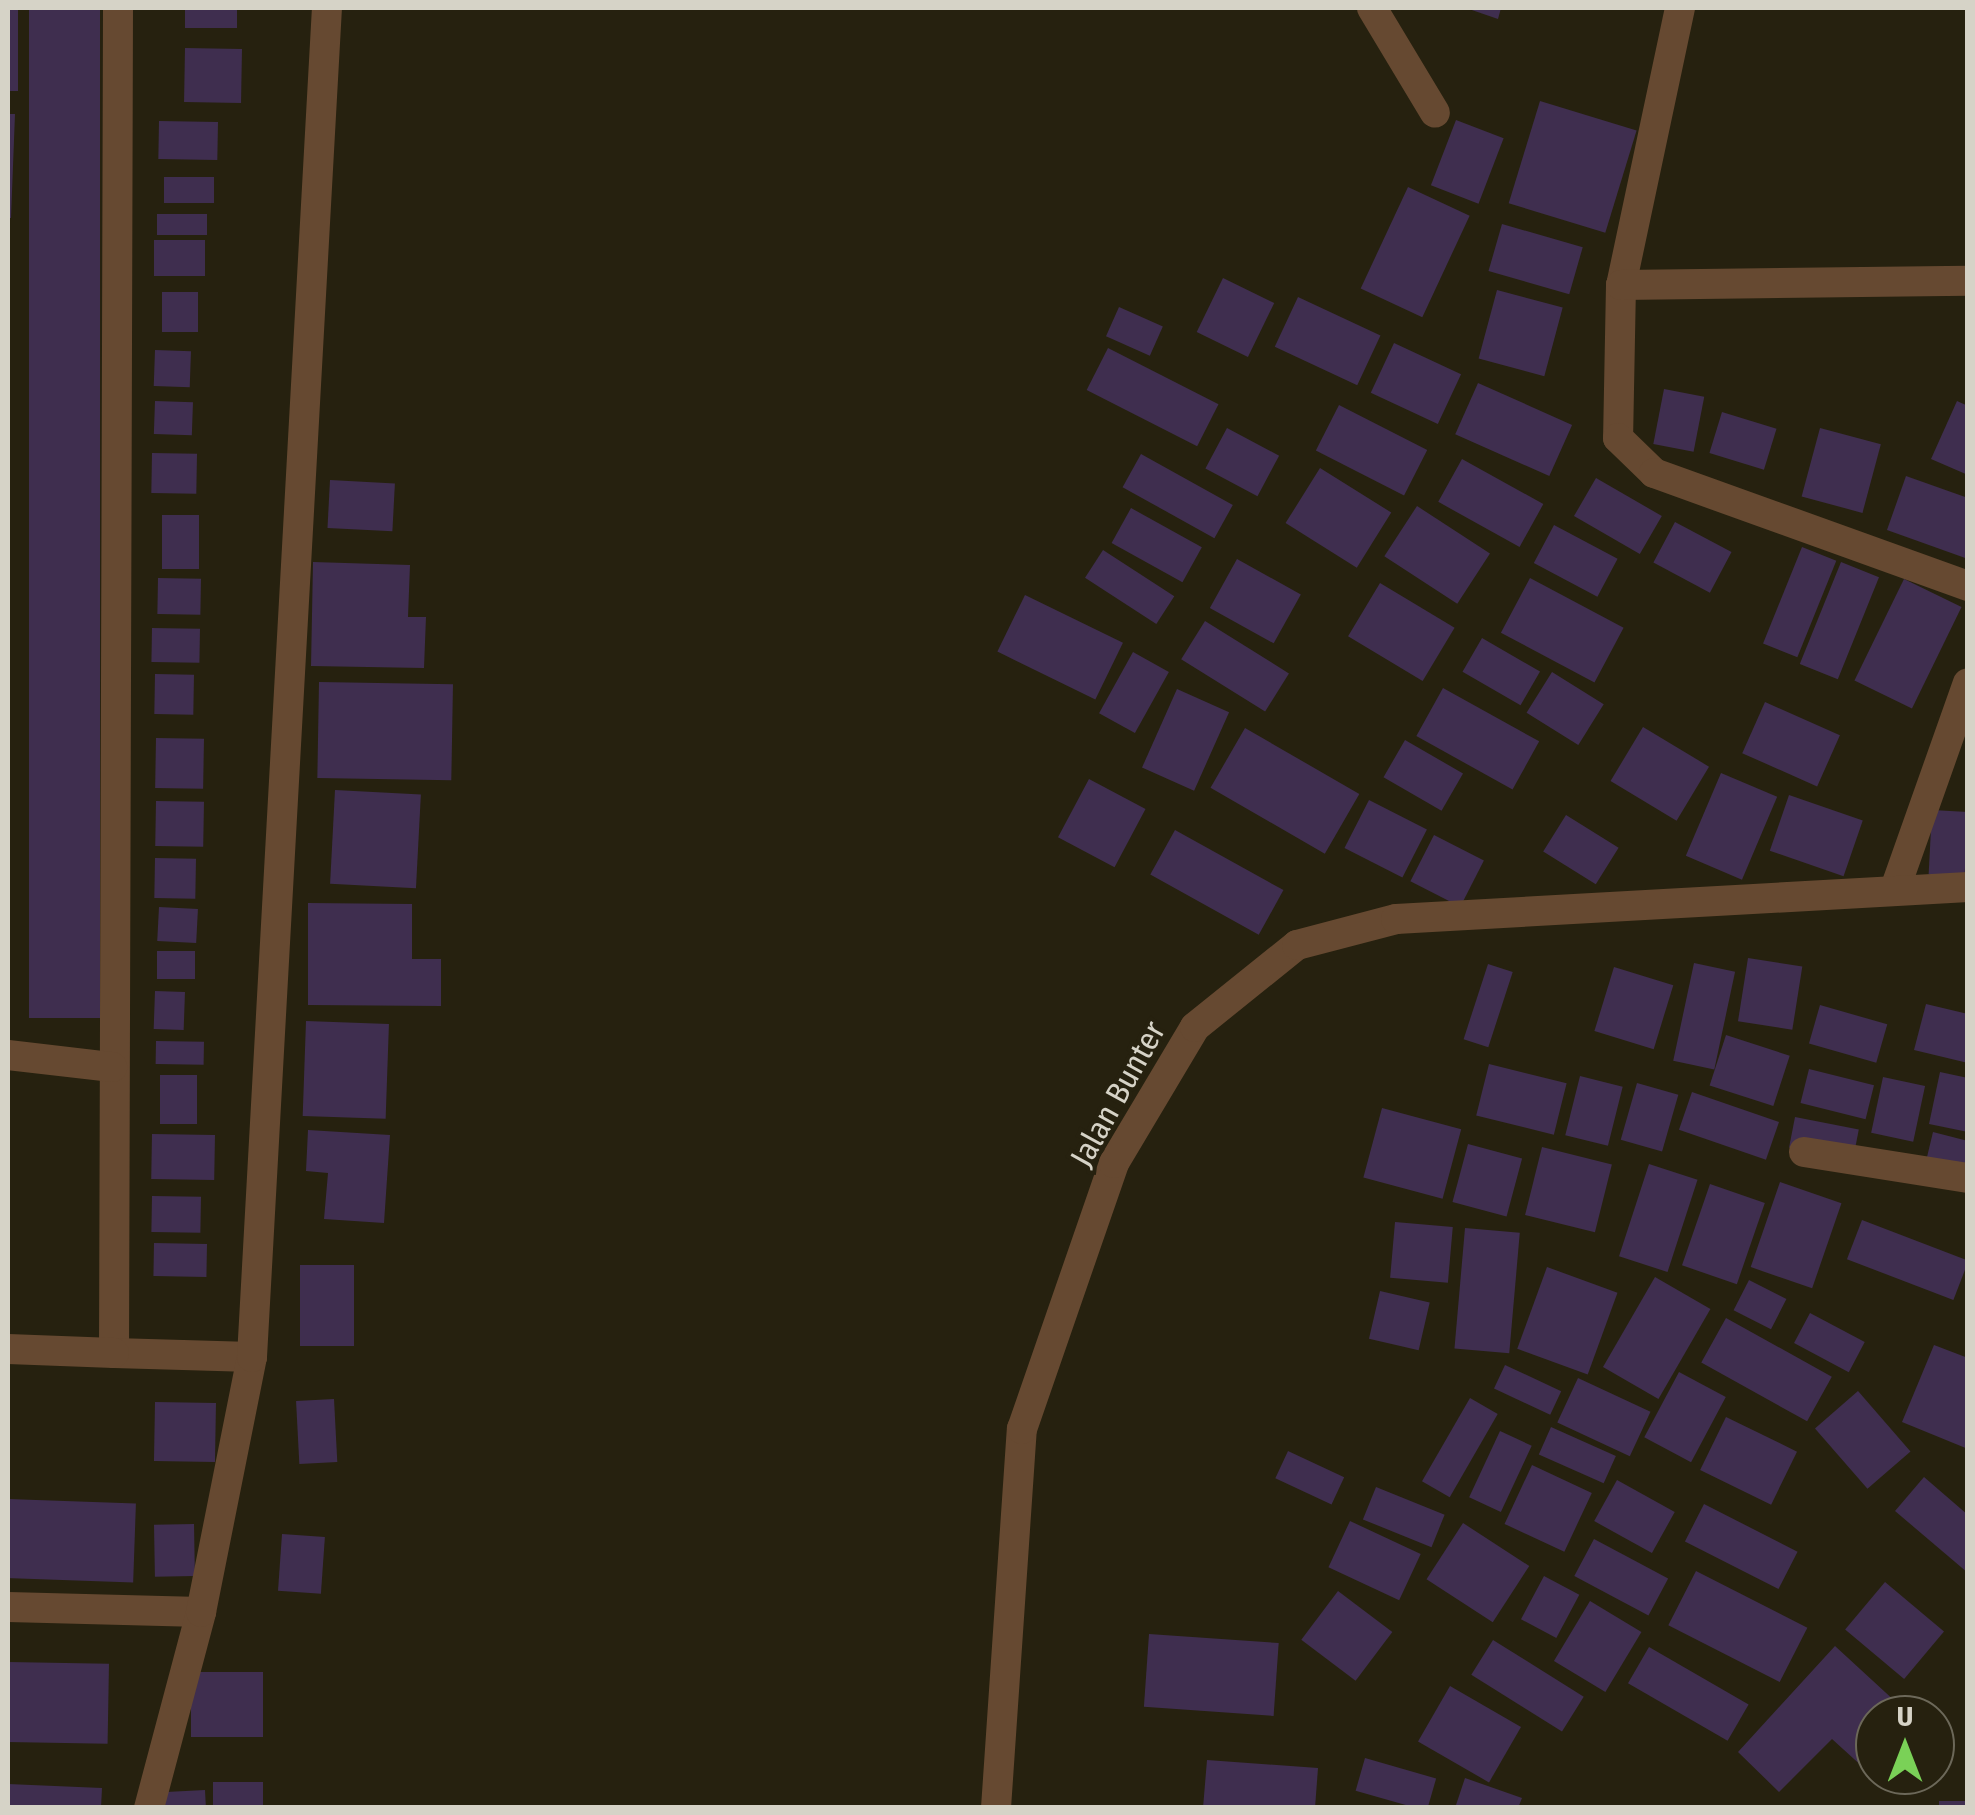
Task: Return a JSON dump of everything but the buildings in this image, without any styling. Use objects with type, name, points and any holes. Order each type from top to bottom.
[{"type":"street","points":[[114,1353],[118,8]]},
{"type":"street","points":[[149,1808],[201,1612],[252,1357],[327,8]]},
{"type":"street","points":[[1372,8],[1435,113]]},
{"type":"street","points":[[1680,8],[1621,286],[1618,438],[1632,458],[1968,586]]},
{"type":"street","points":[[1621,286],[1966,279]]},
{"type":"street","points":[[1896,886],[1968,683]]},
{"type":"street","name":"Jalan Bunter","points":[[996,1808],[1022,1429],[1114,1162],[1195,1027],[1297,945],[1396,919],[1896,886],[1968,886]]},
{"type":"street","points":[[8,1055],[112,1068]]},
{"type":"street","points":[[1804,1152],[1968,1178]]},
{"type":"street","points":[[8,1349],[252,1357]]},
{"type":"street","points":[[8,1607],[201,1612]]}]
